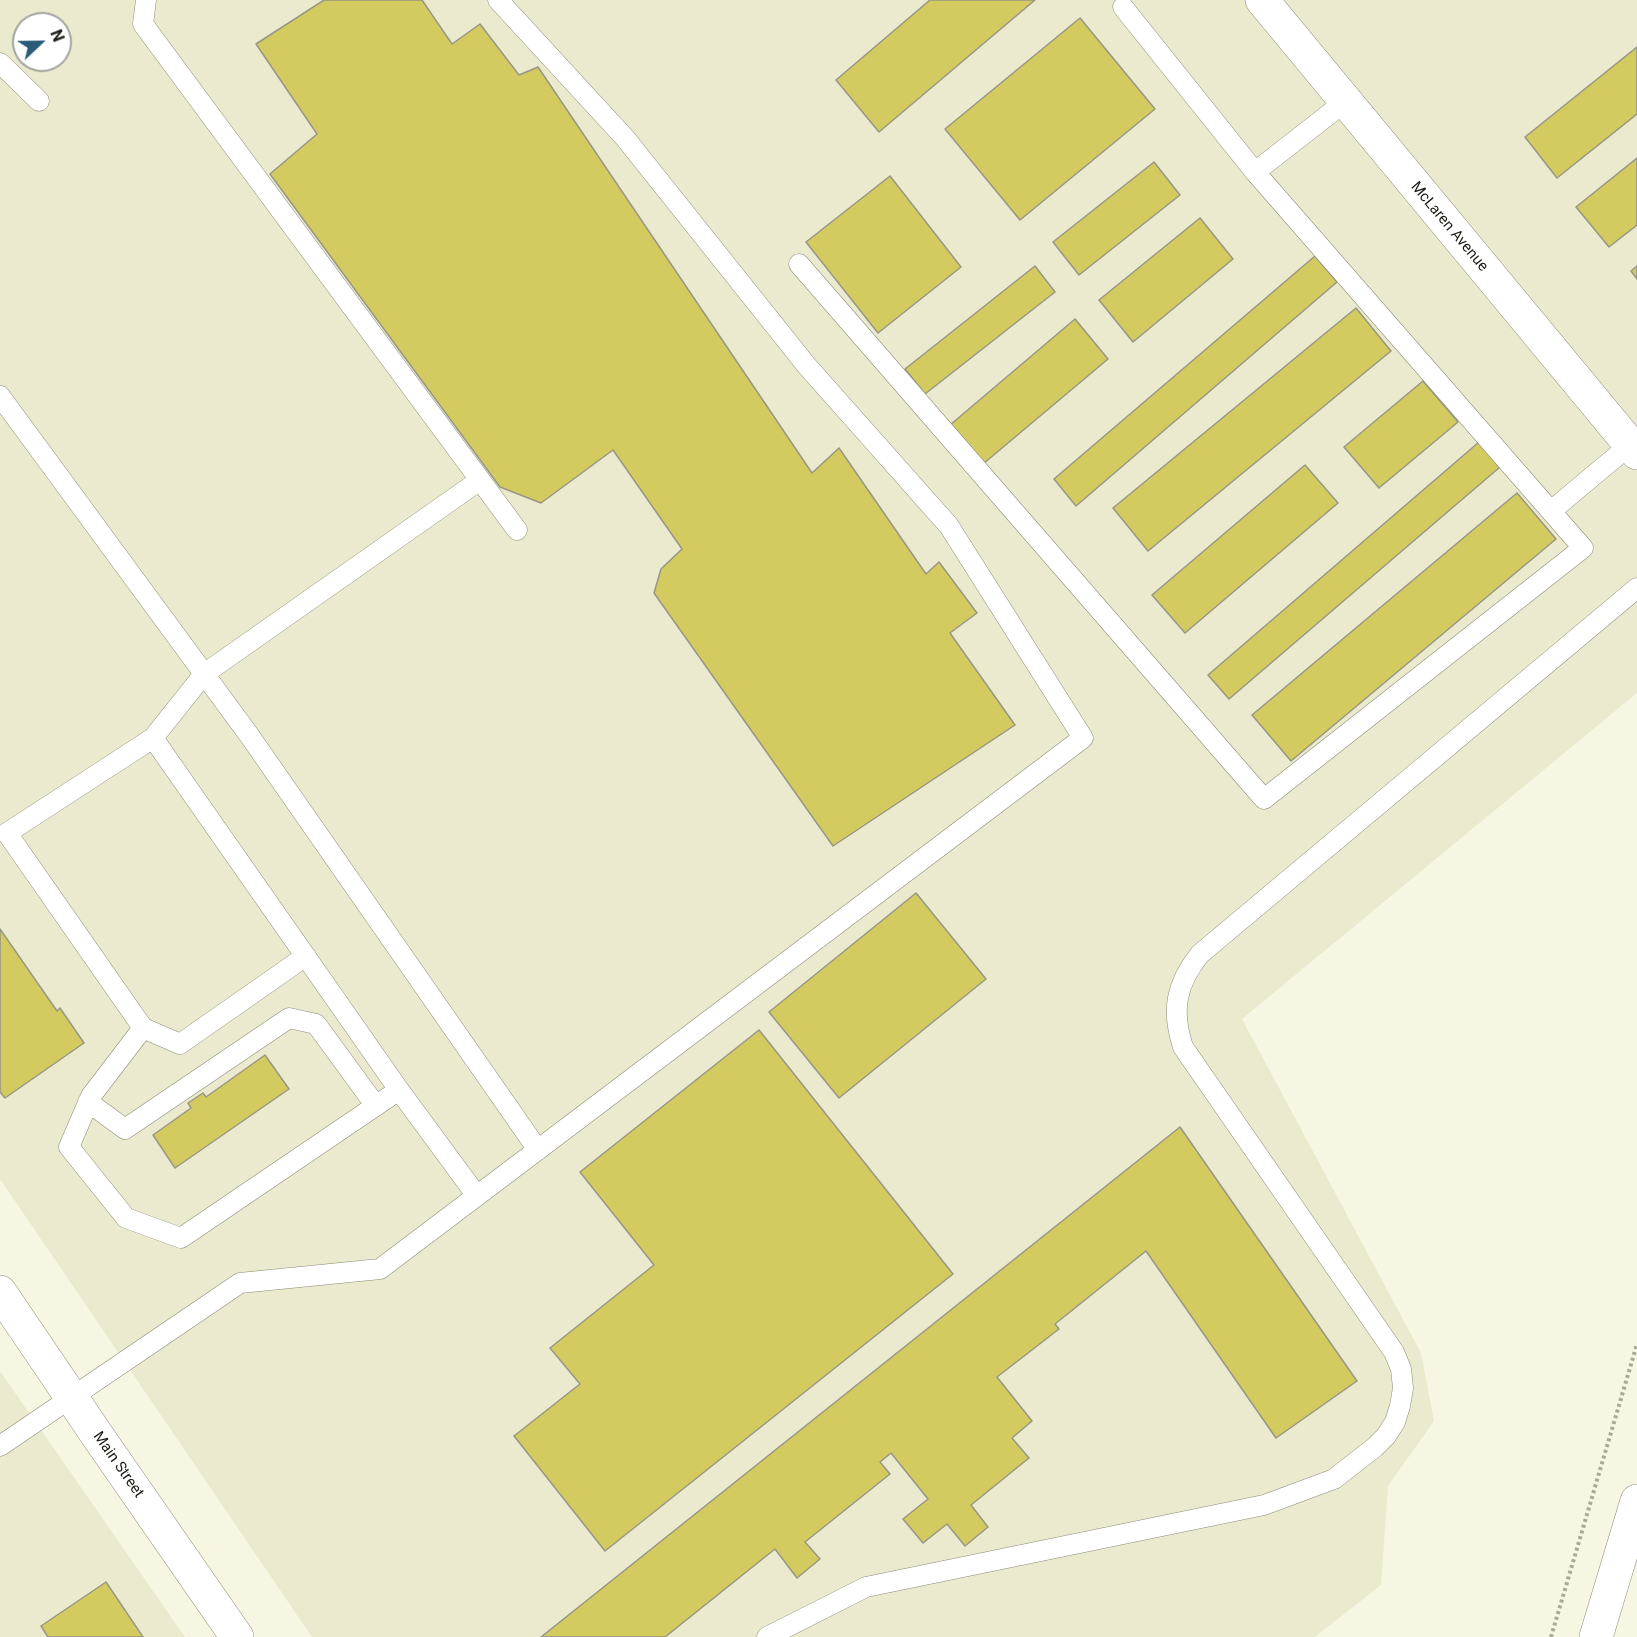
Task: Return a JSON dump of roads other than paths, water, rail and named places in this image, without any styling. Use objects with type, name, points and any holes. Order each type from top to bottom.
[{"type":"street","name":"McLaren Avenue","points":[[1262,0],[1634,449]]},
{"type":"street","name":"Main Street","points":[[0,1292],[237,1637]]},
{"type":"street","points":[[1596,1637],[1637,1501]]},
{"type":"lane","points":[[146,0],[143,24],[517,530]]},
{"type":"lane","points":[[0,1446],[240,1283],[380,1269],[1083,738],[949,526],[807,366],[625,138],[498,0]]},
{"type":"lane","points":[[799,264],[1264,799],[1583,548],[1255,172],[1123,7]]},
{"type":"lane","points":[[0,63],[39,101]]},
{"type":"lane","points":[[1255,172],[1346,101]]},
{"type":"lane","points":[[0,396],[288,790],[538,1150]]},
{"type":"lane","points":[[1551,512],[1634,449]]},
{"type":"lane","points":[[306,956],[180,1044],[143,1028],[8,833],[153,738],[204,674],[480,480]]},
{"type":"lane","points":[[767,1637],[866,1587],[1264,1505],[1335,1479],[1386,1436],[1401,1406],[1401,1369],[1394,1352],[1191,1061],[1183,1047],[1176,1014],[1182,982],[1189,967],[1200,954],[1637,588]]},
{"type":"lane","points":[[153,738],[399,1090],[477,1196]]},
{"type":"lane","points":[[88,1102],[125,1129],[289,1018],[316,1024],[376,1106]]},
{"type":"lane","points":[[143,1028],[91,1096],[69,1147],[126,1218],[181,1238],[399,1090]]}]
